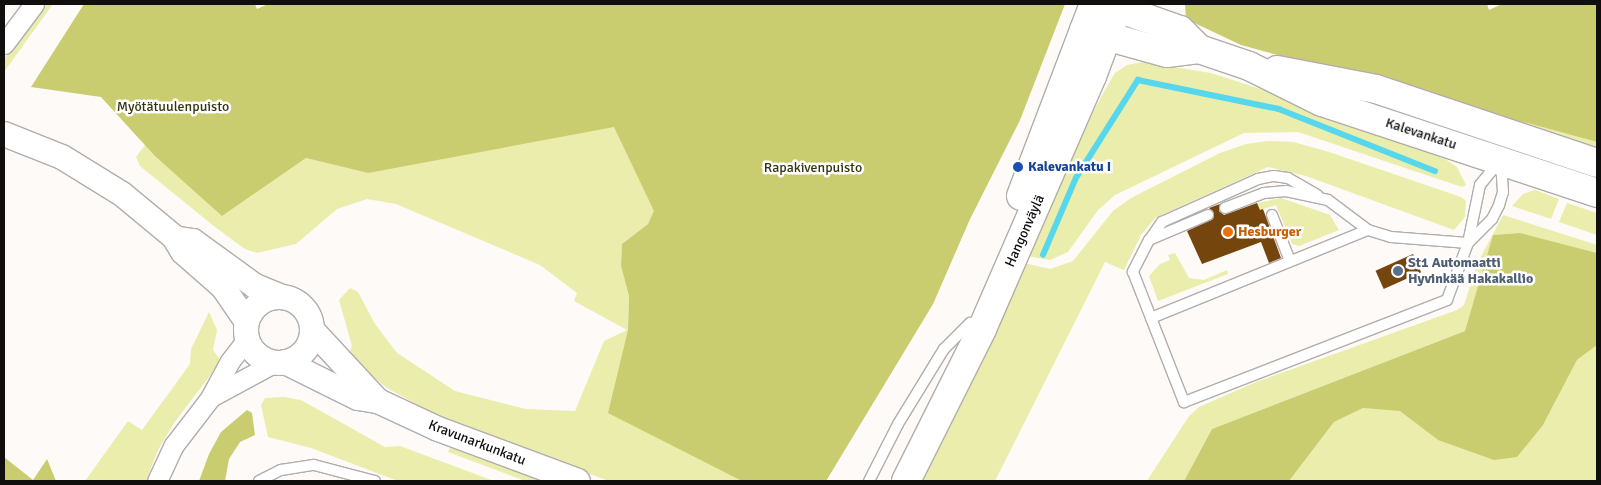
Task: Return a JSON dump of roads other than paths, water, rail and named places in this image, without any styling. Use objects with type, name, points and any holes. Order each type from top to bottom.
[{"type":"main road","name":"Hangonväylä","points":[[919,453],[970,323],[1095,33],[1109,5]]},
{"type":"main road","name":"Kalevankatu","points":[[1109,5],[1180,30],[1199,49]]},
{"type":"main road","name":"Hangonväylä","points":[[906,481],[982,329],[1095,33]]},
{"type":"main road","name":"Kalevankatu","points":[[1095,33],[1167,53],[1199,49],[1249,66],[1322,102],[1505,147],[1597,163]]},
{"type":"main road","name":"Kalevankatu","points":[[1505,147],[1597,193]]},
{"type":"street","points":[[4,44],[34,4]]},
{"type":"street","points":[[4,134],[62,157],[94,175],[174,237],[183,252],[223,288],[247,331],[257,355],[280,363]]},
{"type":"street","points":[[174,237],[193,241],[255,286],[302,305],[312,321],[313,331],[304,352],[210,398]]},
{"type":"street","points":[[157,481],[174,445],[210,398],[247,331],[259,303],[280,296]]},
{"type":"street","name":"Kravunarkunkatu","points":[[313,331],[378,401]]},
{"type":"street","name":"Kravunarkunkatu","points":[[280,363],[358,398],[378,401],[438,429],[578,481]]},
{"type":"lane","points":[[1505,147],[1480,185],[1468,243],[1447,300],[1184,402],[1133,272],[1149,240],[1162,222],[1258,179],[1274,176],[1288,178],[1328,200],[1368,230],[1391,237],[1468,243],[1492,220],[1499,205],[1504,192],[1505,147]]},
{"type":"lane","points":[[1225,208],[1264,193],[1286,191],[1328,200]]},
{"type":"lane","points":[[1149,240],[1208,215]]},
{"type":"lane","points":[[1272,215],[1290,262]]},
{"type":"lane","points":[[1151,318],[1368,230]]},
{"type":"lane","points":[[869,481],[898,424],[944,349],[970,323]]},
{"type":"lane","points":[[259,481],[281,470],[314,466],[376,481]]},
{"type":"waterway","points":[[1043,255],[1076,178],[1138,80],[1279,109],[1435,171]]},
{"type":"place","name":"Kalevankatu I","points":[[1018,167]]},
{"type":"place","name":"Hesburger","points":[[1228,232]]},
{"type":"place","name":"St1 Automaatti Hyvinkää Hakakallio","points":[[1398,271]]},
{"type":"park label","name":"Myötätuulenpuisto","points":[[173,107]]},
{"type":"park label","name":"Rapakivenpuisto","points":[[813,168]]}]
